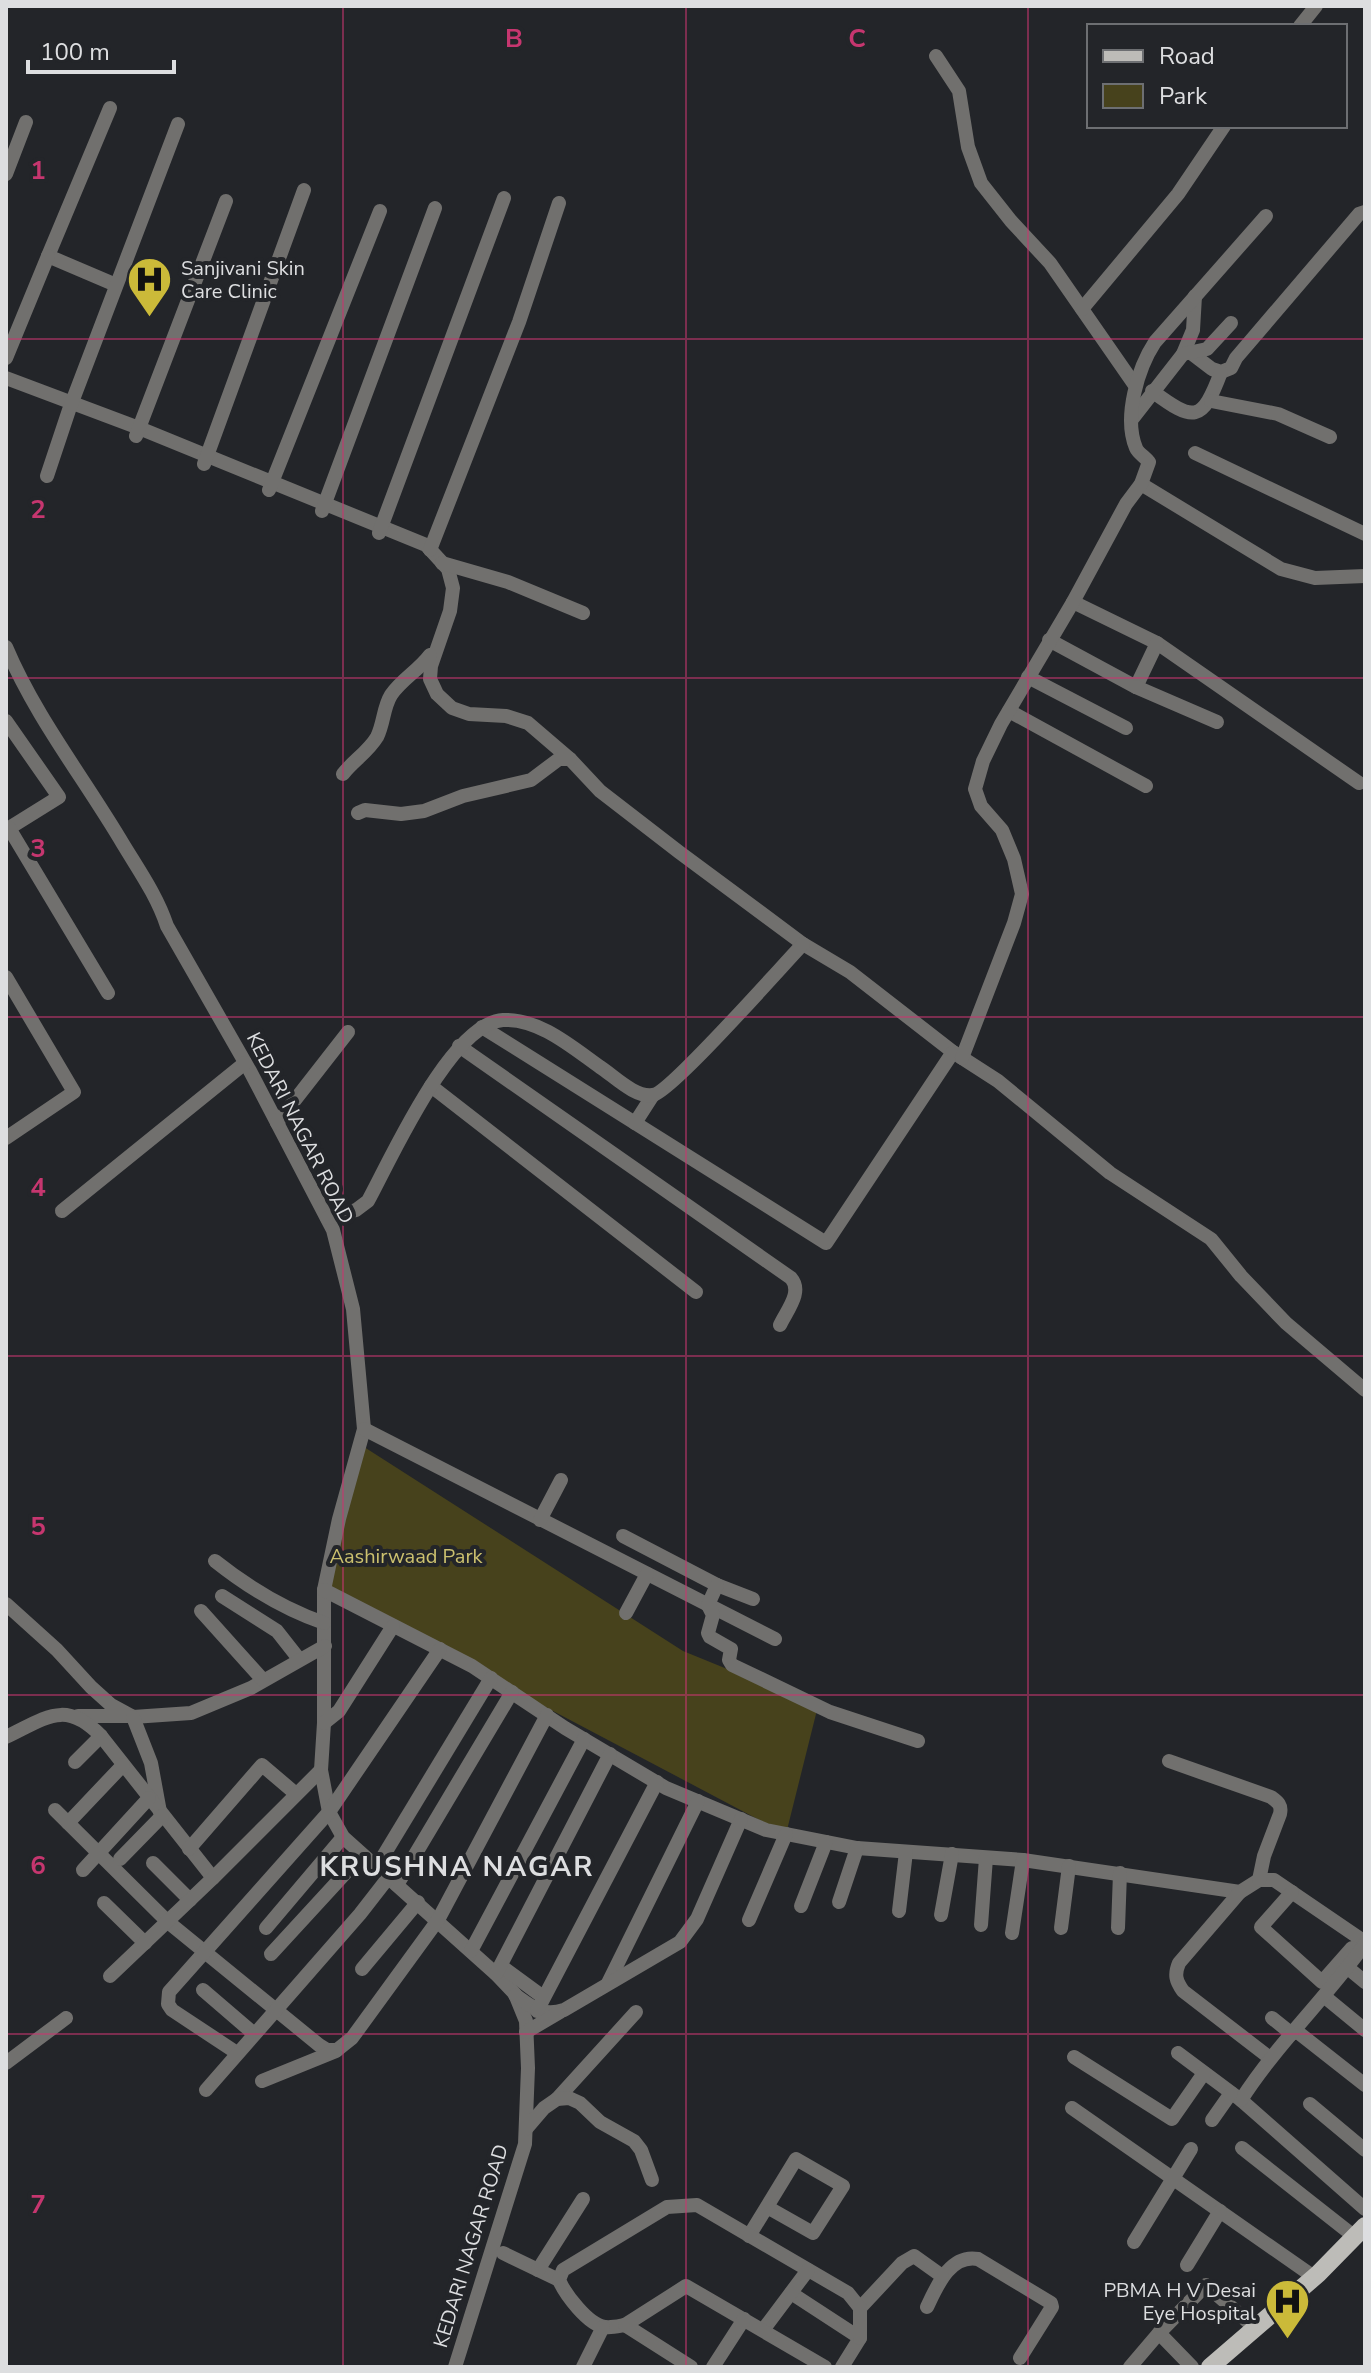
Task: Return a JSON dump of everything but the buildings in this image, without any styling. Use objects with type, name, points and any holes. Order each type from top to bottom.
[{"type":"main road","points":[[1210,2367],[1314,2277],[1360,2232]]},
{"type":"street","points":[[1302,24],[1316,6]]},
{"type":"street","points":[[936,56],[959,91],[968,147],[981,183],[1050,263],[1134,384]]},
{"type":"street","points":[[6,358],[110,108]]},
{"type":"street","points":[[7,169],[26,122]]},
{"type":"street","points":[[47,476],[70,407],[178,124]]},
{"type":"street","points":[[1082,309],[1178,194],[1223,128]]},
{"type":"street","points":[[205,460],[304,190]]},
{"type":"street","points":[[380,530],[504,198]]},
{"type":"street","points":[[137,433],[226,201]]},
{"type":"street","points":[[6,386],[70,407],[380,530],[423,553],[430,550],[519,322],[559,203]]},
{"type":"street","points":[[322,507],[435,208]]},
{"type":"street","points":[[270,486],[380,211]]},
{"type":"street","points":[[1187,353],[1212,369],[1221,372],[1231,368],[1274,312],[1359,214],[1365,212]]},
{"type":"street","points":[[482,1027],[826,1243],[958,1055],[1004,949],[1022,894],[1014,859],[1002,830],[981,806],[975,789],[983,761],[1009,711],[1126,504],[1141,484],[1149,462],[1136,450],[1133,419],[1134,384],[1142,362],[1155,342],[1266,216]]},
{"type":"street","points":[[48,256],[116,285]]},
{"type":"street","points":[[1133,419],[1152,391],[1187,353],[1193,330],[1195,296]]},
{"type":"street","points":[[1187,353],[1207,349],[1231,323]]},
{"type":"street","points":[[1152,391],[1187,414],[1197,413],[1211,401],[1221,372]]},
{"type":"street","points":[[6,378],[70,407]]},
{"type":"street","points":[[1211,401],[1278,414],[1330,437]]},
{"type":"street","points":[[1195,453],[1365,534]]},
{"type":"street","points":[[1141,484],[1281,569],[1315,578],[1365,576]]},
{"type":"street","points":[[430,550],[448,569],[453,588],[450,611],[431,666],[430,679],[437,694],[452,708],[469,714],[506,716],[528,723],[570,759],[600,791],[803,944],[850,972],[958,1055],[998,1081],[1110,1173],[1211,1239],[1286,1323],[1365,1390]]},
{"type":"street","points":[[442,563],[508,582],[583,613]]},
{"type":"street","points":[[1073,602],[1157,643],[1359,783]]},
{"type":"street","points":[[1049,640],[1136,687],[1217,722]]},
{"type":"street","points":[[1136,687],[1157,643]]},
{"type":"street","points":[[343,774],[377,737],[392,694],[407,678],[417,673],[439,644]]},
{"type":"street","name":"KEDARI NAGAR ROAD","points":[[6,647],[59,748],[96,797],[159,901],[167,926],[245,1063],[333,1230],[353,1309],[364,1429],[339,1519],[324,1590],[321,1770],[329,1812],[343,1837],[362,1855],[471,1951],[498,1970],[515,1994],[526,2021],[525,2144],[455,2367]]},
{"type":"street","points":[[1028,677],[1126,728]]},
{"type":"street","points":[[1009,711],[1146,786]]},
{"type":"street","points":[[6,721],[59,797],[7,829],[108,993]]},
{"type":"street","points":[[358,813],[365,810],[401,814],[424,811],[463,796],[531,780],[559,759],[570,759]]},
{"type":"street","points":[[327,1218],[356,1210],[368,1201],[431,1086],[459,1046],[482,1027],[502,1020],[523,1023],[556,1036],[637,1092],[653,1095],[663,1091],[686,1069],[803,944]]},
{"type":"street","points":[[6,977],[74,1092],[6,1138]]},
{"type":"street","points":[[277,1123],[348,1032]]},
{"type":"street","points":[[459,1046],[796,1282],[797,1290],[780,1325]]},
{"type":"street","points":[[62,1211],[245,1063]]},
{"type":"street","points":[[431,1086],[696,1292]]},
{"type":"street","points":[[635,1123],[653,1095]]},
{"type":"street","points":[[364,1429],[775,1639]]},
{"type":"street","points":[[540,1520],[561,1480]]},
{"type":"street","points":[[623,1536],[717,1585],[753,1599]]},
{"type":"street","points":[[215,1561],[266,1598],[324,1623]]},
{"type":"street","points":[[626,1613],[647,1574]]},
{"type":"street","points":[[708,1605],[717,1585]]},
{"type":"street","points":[[324,1590],[491,1678],[657,1782],[766,1830],[857,1848],[1023,1860],[1240,1892]]},
{"type":"street","points":[[222,1596],[277,1631],[299,1659]]},
{"type":"street","points":[[6,1604],[111,1705],[131,1716],[151,1763],[161,1814]]},
{"type":"street","points":[[708,1605],[713,1615],[708,1633],[731,1649],[729,1660],[732,1665],[830,1712],[918,1741]]},
{"type":"street","points":[[201,1611],[263,1680]]},
{"type":"street","points":[[324,1723],[339,1711],[393,1626]]},
{"type":"street","points":[[6,1737],[50,1717],[162,1717],[191,1713],[225,1700],[325,1646]]},
{"type":"street","points":[[237,2053],[172,2010],[168,2004],[169,1992],[206,1954],[329,1812],[440,1649]]},
{"type":"street","points":[[387,1877],[491,1678]]},
{"type":"street","points":[[206,2090],[360,1914],[512,1692]]},
{"type":"street","points":[[262,2081],[337,2050],[352,2038],[438,1920],[547,1715]]},
{"type":"street","points":[[77,1716],[101,1736],[213,1878]]},
{"type":"street","points":[[75,1762],[101,1736]]},
{"type":"street","points":[[471,1951],[584,1739]]},
{"type":"street","points":[[539,1994],[498,1970],[610,1754]]},
{"type":"street","points":[[1169,1761],[1278,1802],[1280,1814],[1264,1856],[1259,1880]]},
{"type":"street","points":[[68,1823],[123,1765]]},
{"type":"street","points":[[189,1849],[262,1765],[296,1794]]},
{"type":"street","points":[[110,1976],[321,1770]]},
{"type":"street","points":[[537,2011],[657,1782]]},
{"type":"street","points":[[83,1870],[149,1798]]},
{"type":"street","points":[[608,1983],[698,1801]]},
{"type":"street","points":[[55,1810],[168,1922],[319,2045],[327,2050],[337,2050]]},
{"type":"street","points":[[120,1859],[161,1814]]},
{"type":"street","points":[[526,2032],[680,1942],[697,1919],[741,1819]]},
{"type":"street","points":[[749,1920],[786,1834]]},
{"type":"street","points":[[266,1928],[343,1837]]},
{"type":"street","points":[[801,1906],[826,1842]]},
{"type":"street","points":[[839,1902],[857,1848]]},
{"type":"street","points":[[899,1911],[906,1852]]},
{"type":"street","points":[[941,1915],[952,1854]]},
{"type":"street","points":[[271,1954],[362,1855]]},
{"type":"street","points":[[981,1925],[986,1858]]},
{"type":"street","points":[[1012,1933],[1023,1860]]},
{"type":"street","points":[[153,1863],[190,1900]]},
{"type":"street","points":[[1061,1928],[1069,1866]]},
{"type":"street","points":[[1118,1928],[1120,1873]]},
{"type":"street","points":[[1270,2058],[1183,1991],[1175,1973],[1179,1963],[1240,1892],[1259,1880],[1274,1880],[1363,1942]]},
{"type":"street","points":[[1292,1892],[1261,1927],[1322,1982],[1363,1942]]},
{"type":"street","points":[[362,1969],[418,1902]]},
{"type":"street","points":[[104,1903],[145,1943]]},
{"type":"street","points":[[1212,2120],[1325,1997],[1348,1968],[1363,1942]]},
{"type":"street","points":[[1348,1968],[1365,1982]]},
{"type":"street","points":[[203,1990],[253,2033]]},
{"type":"street","points":[[515,1994],[537,2011],[551,2014],[564,2010]]},
{"type":"street","points":[[1325,1997],[1365,2030]]},
{"type":"street","points":[[526,2129],[636,2012]]},
{"type":"street","points":[[6,2063],[66,2018]]},
{"type":"street","points":[[1272,2018],[1365,2085]]},
{"type":"street","points":[[1178,2053],[1236,2097],[1365,2209]]},
{"type":"street","points":[[1074,2057],[1172,2119],[1204,2073]]},
{"type":"street","points":[[557,2099],[569,2098],[580,2103],[600,2122],[634,2141],[641,2150],[652,2180]]},
{"type":"street","points":[[1310,2104],[1365,2150]]},
{"type":"street","points":[[1072,2108],[1314,2277]]},
{"type":"street","points":[[1242,2148],[1360,2232]]},
{"type":"street","points":[[1134,2242],[1191,2149]]},
{"type":"street","points":[[749,2236],[796,2159],[843,2186],[813,2233],[767,2207]]},
{"type":"street","points":[[538,2270],[583,2199]]},
{"type":"street","points":[[825,2367],[686,2286],[625,2325],[603,2327],[565,2296],[559,2280],[563,2270],[667,2207],[697,2205],[848,2293],[860,2308],[860,2338],[842,2367]]},
{"type":"street","points":[[1187,2265],[1220,2211]]},
{"type":"street","points":[[503,2253],[559,2280]]},
{"type":"street","points":[[860,2308],[902,2263],[914,2256],[940,2274]]},
{"type":"street","points":[[927,2307],[940,2274],[967,2258],[978,2259],[1051,2303],[1052,2307],[1020,2358]]},
{"type":"street","points":[[763,2330],[808,2270]]},
{"type":"street","points":[[1130,2367],[1206,2285],[1255,2328]]},
{"type":"street","points":[[791,2293],[860,2338]]},
{"type":"street","points":[[713,2367],[744,2319]]},
{"type":"street","points":[[625,2325],[687,2366]]},
{"type":"street","points":[[583,2367],[603,2327]]},
{"type":"street","points":[[1159,2333],[1192,2367]]},
{"type":"green space","name":"Aashirwaad Park","points":[[361,1445],[683,1651],[818,1706],[786,1834],[324,1590]]},
{"type":"place","name":"Sanjivani Skin Care Clinic","points":[[150,319]]},
{"type":"place","name":"PBMA H V Desai Eye Hospital","points":[[1287,2340]]},
{"type":"district","name":"KRUSHNA NAGAR","points":[[457,1867]]}]
